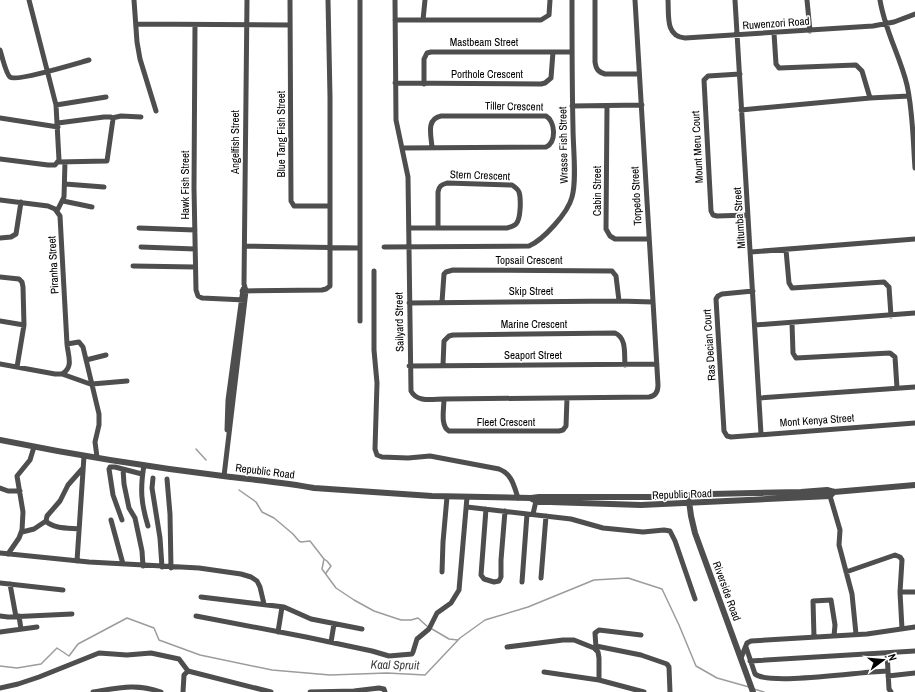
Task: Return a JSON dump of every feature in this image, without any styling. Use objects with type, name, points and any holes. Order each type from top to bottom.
[{"type":"street","points":[[29,0],[56,105],[59,152],[56,163]]},
{"type":"street","points":[[134,0],[137,42],[143,69],[156,111]]},
{"type":"street","name":"Angelfish Street","points":[[223,476],[227,435],[228,400],[244,300],[247,0]]},
{"type":"street","name":"Blue Tang Fish Street","points":[[290,0],[291,201],[294,206],[330,206]]},
{"type":"street","points":[[244,291],[326,289],[330,286],[331,249],[328,0]]},
{"type":"street","points":[[360,0],[360,321]]},
{"type":"street","name":"Sailyard Street","points":[[395,0],[396,120],[408,177],[410,366],[411,391],[414,396],[419,399],[650,397],[654,396],[657,391]]},
{"type":"street","points":[[423,20],[425,0]]},
{"type":"street","points":[[395,20],[542,20],[549,15],[550,0]]},
{"type":"street","name":"Wrasse Fish Street","points":[[384,247],[528,246],[538,241],[566,210],[572,198],[574,184],[572,0]]},
{"type":"street","points":[[595,0],[596,68],[599,72],[605,74],[639,74]]},
{"type":"street","name":"Torpedo Street","points":[[635,0],[657,364],[657,391]]},
{"type":"street","name":"Ruwenzori Road","points":[[668,0],[672,33],[676,36],[685,38],[810,31],[886,24],[915,14]]},
{"type":"street","name":"Mitumba Street","points":[[735,0],[761,434]]},
{"type":"street","points":[[807,0],[810,31]]},
{"type":"street","points":[[880,0],[909,96],[915,168]]},
{"type":"street","points":[[136,24],[290,26]]},
{"type":"street","name":"Hawk Fish Street","points":[[195,25],[196,290],[200,297],[244,300]]},
{"type":"street","points":[[774,33],[776,64],[779,68],[856,65],[862,70],[870,98]]},
{"type":"street","points":[[0,50],[8,75],[11,78],[20,78],[89,60]]},
{"type":"street","name":"Mastbeam Street","points":[[424,84],[424,59],[428,53],[431,52],[572,52]]},
{"type":"street","name":"Porthole Crescent","points":[[395,83],[545,83],[551,78],[553,52]]},
{"type":"street","name":"Mount Meru Court","points":[[740,74],[708,76],[704,80],[711,211],[713,215],[716,216],[748,215]]},
{"type":"street","points":[[741,110],[870,98],[909,96]]},
{"type":"street","points":[[56,105],[106,97]]},
{"type":"street","points":[[572,106],[642,105]]},
{"type":"street","name":"Cabin Street","points":[[607,106],[606,229],[610,236],[615,239],[649,238]]},
{"type":"street","name":"Tiller Crescent","points":[[402,148],[546,147],[552,143],[553,140],[552,126],[550,119],[546,116],[441,116],[434,118],[431,124],[432,147]]},
{"type":"street","points":[[0,118],[58,125],[106,117],[141,117]]},
{"type":"street","points":[[0,159],[48,165],[65,162],[107,161],[112,118]]},
{"type":"street","points":[[0,200],[48,206],[57,211],[63,201],[65,162]]},
{"type":"street","name":"Stern Crescent","points":[[409,228],[507,228],[516,224],[519,216],[520,196],[518,190],[512,185],[447,183],[442,185],[438,192],[438,227]]},
{"type":"street","points":[[65,184],[104,187]]},
{"type":"street","points":[[63,201],[92,207]]},
{"type":"street","points":[[0,238],[11,237],[16,234],[21,202]]},
{"type":"street","name":"Piranha Street","points":[[57,211],[61,219],[70,366],[62,374]]},
{"type":"street","points":[[139,228],[195,230]]},
{"type":"street","points":[[751,252],[915,239]]},
{"type":"street","points":[[245,246],[331,249],[360,248]]},
{"type":"street","points":[[141,247],[195,249]]},
{"type":"street","points":[[786,250],[789,283],[792,288],[884,282],[889,286],[891,316]]},
{"type":"street","points":[[133,266],[195,267]]},
{"type":"street","name":"Topsail Crescent","points":[[442,302],[444,274],[453,270],[612,271],[616,276],[619,301]]},
{"type":"street","points":[[374,271],[374,350],[377,383],[375,452],[378,456],[408,458],[430,456],[499,469],[504,471],[511,478],[518,498]]},
{"type":"street","points":[[0,278],[16,278],[22,282],[24,291],[24,325],[17,367]]},
{"type":"street","name":"Ras Decian Court","points":[[724,430],[716,299],[722,294],[753,291]]},
{"type":"street","name":"Skip Street","points":[[409,303],[653,302]]},
{"type":"street","points":[[755,325],[915,313]]},
{"type":"street","points":[[0,321],[24,325]]},
{"type":"street","points":[[792,322],[793,354],[796,358],[890,353],[893,354],[895,358],[897,388]]},
{"type":"street","name":"Marine Crescent","points":[[443,365],[444,341],[449,336],[453,335],[617,334],[622,339],[625,365]]},
{"type":"street","points":[[68,344],[81,342],[83,347],[100,420],[95,438],[97,457]]},
{"type":"street","points":[[86,360],[106,355]]},
{"type":"street","points":[[0,364],[62,374],[92,384],[127,381]]},
{"type":"street","name":"Seaport Street","points":[[410,366],[657,364]]},
{"type":"street","points":[[759,398],[915,387]]},
{"type":"street","name":"Fleet Crescent","points":[[444,399],[444,425],[446,430],[449,431],[559,432],[566,426],[567,398]]},
{"type":"street","name":"Mont Kenya Street","points":[[724,430],[725,434],[730,437],[915,423]]},
{"type":"street","name":"Republic Road","points":[[0,440],[84,456],[223,476],[295,484],[314,488],[468,498],[518,498],[550,502],[620,505],[689,504],[832,494],[915,485]]},
{"type":"street","points":[[8,554],[22,532],[24,514],[17,476],[30,460],[34,447]]},
{"type":"street","points":[[77,561],[84,456]]},
{"type":"street","points":[[144,465],[141,486],[142,499],[148,526]]},
{"type":"street","points":[[22,532],[34,529],[46,521],[47,516],[60,501],[68,485],[83,467]]},
{"type":"street","points":[[122,520],[113,495],[109,470],[111,467],[142,474]]},
{"type":"street","points":[[123,469],[125,493],[129,508],[136,522],[143,566]]},
{"type":"street","points":[[153,478],[152,488],[160,538],[162,567]]},
{"type":"street","points":[[167,479],[170,514],[171,568]]},
{"type":"street","points":[[0,488],[8,491],[20,491]]},
{"type":"street","name":"Republic Road","points":[[533,500],[539,497],[646,498],[827,490],[832,494]]},
{"type":"street","points":[[832,494],[840,530],[839,545],[854,601],[856,634]]},
{"type":"street","points":[[442,572],[443,542],[448,496]]},
{"type":"street","name":"Riverside Road","points":[[688,496],[692,522],[753,692]]},
{"type":"street","points":[[196,616],[331,642],[389,656],[409,655],[413,653],[417,639],[429,629],[437,613],[451,603],[459,590],[468,498]]},
{"type":"street","points":[[522,582],[533,500]]},
{"type":"street","points":[[467,507],[580,521],[603,528],[643,532],[664,530],[670,531],[675,541],[695,599]]},
{"type":"street","points":[[486,509],[481,575],[484,579],[494,582],[499,581],[502,577],[501,556],[505,511]]},
{"type":"street","points":[[541,578],[546,516]]},
{"type":"street","points":[[111,520],[123,564]]},
{"type":"street","points":[[46,521],[48,524],[53,526],[79,529]]},
{"type":"street","points":[[0,553],[143,566],[199,568],[241,574],[255,578],[260,587],[264,604]]},
{"type":"street","points":[[846,572],[895,555],[900,557],[902,560],[900,592],[902,629]]},
{"type":"street","points":[[0,583],[63,590]]},
{"type":"street","points":[[10,584],[22,629]]},
{"type":"street","points":[[900,592],[915,592]]},
{"type":"street","points":[[201,597],[282,606],[311,620],[362,629]]},
{"type":"street","points":[[814,637],[813,601],[831,600],[835,625],[834,636]]},
{"type":"street","points":[[278,632],[282,606]]},
{"type":"street","points":[[0,616],[18,617],[72,614]]},
{"type":"street","points":[[331,642],[334,624]]},
{"type":"street","points":[[0,632],[37,627]]},
{"type":"street","points":[[741,658],[747,643],[751,641],[834,636],[915,627]]},
{"type":"street","points":[[599,680],[599,658],[596,647],[595,633],[599,630],[641,635]]},
{"type":"street","points":[[507,647],[569,639],[596,647],[641,655],[667,664],[669,667],[670,692]]},
{"type":"street","points":[[746,647],[755,674],[758,677],[769,679],[915,673]]},
{"type":"street","points":[[750,661],[915,651]]},
{"type":"street","points":[[0,688],[39,677],[99,653],[127,655],[151,653],[179,659],[188,672],[271,692]]},
{"type":"street","points":[[887,653],[889,689],[891,692]]},
{"type":"street","points":[[184,692],[184,675],[188,672]]},
{"type":"street","points":[[544,672],[599,680],[644,692]]},
{"type":"street","points":[[93,692],[139,686],[161,692]]},
{"type":"street","points":[[310,692],[349,691],[379,688],[384,689],[385,692]]},
{"type":"waterway","points":[[196,449],[206,460]]},
{"type":"waterway","points":[[239,490],[256,502],[262,512],[274,518],[299,541],[310,541],[324,559],[322,569],[336,588],[374,611],[401,620],[418,618],[428,627]]},
{"type":"waterway","points":[[324,559],[331,566],[326,573]]},
{"type":"waterway","name":"Kaal Spruit","points":[[0,666],[17,668],[41,664],[57,648],[69,656],[78,644],[127,618],[154,628],[159,640],[200,655],[272,670],[330,675],[387,673],[425,675],[460,638],[485,620],[528,607],[594,580],[628,578],[662,589],[696,666],[717,678],[749,687]]},
{"type":"waterway","points":[[432,629],[449,639],[458,640]]},
{"type":"waterway","name":"Kaal Spruit","points":[[754,689],[764,692]]}]
